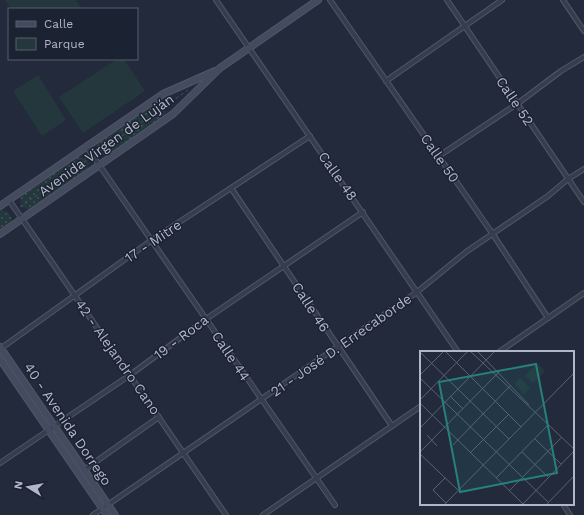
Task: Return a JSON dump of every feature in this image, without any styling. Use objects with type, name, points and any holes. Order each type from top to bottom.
[{"type":"street","name":"Calle 48","points":[[216,0],[457,351]]},
{"type":"street","name":"Avenida Virgen de Luján","points":[[0,234],[173,114],[220,68],[318,0]]},
{"type":"street","name":"Calle 50","points":[[330,0],[492,234],[548,318]]},
{"type":"street","name":"Calle 52","points":[[447,0],[584,202]]},
{"type":"street","points":[[386,81],[502,0]]},
{"type":"street","points":[[563,0],[584,31]]},
{"type":"street","points":[[438,156],[517,104],[561,71],[584,57]]},
{"type":"street","name":"Avenida Virgen de Luján","points":[[0,206],[163,94],[220,68]]},
{"type":"street","name":"17 - Mitre","points":[[0,348],[152,240],[310,136]]},
{"type":"street","name":"Calle 44","points":[[86,146],[335,505]]},
{"type":"street","name":"21 - José D. Errecaborde","points":[[93,515],[417,292],[466,252],[548,196],[568,179],[584,169]]},
{"type":"street","name":"Calle 46","points":[[231,188],[392,426]]},
{"type":"street","name":"42 - Alejandro Cano","points":[[9,200],[226,515]]},
{"type":"street","name":"19 - Roca","points":[[0,463],[130,375],[206,318],[363,212]]},
{"type":"street","points":[[501,351],[584,293]]},
{"type":"street","name":"40 - Avenida Dorrego","points":[[0,348],[115,515]]},
{"type":"street","name":"40 - Avenida Dorrego","points":[[0,359],[107,515]]},
{"type":"street","points":[[263,515],[420,407]]},
{"type":"street","points":[[84,470],[159,417]]},
{"type":"street","points":[[564,505],[570,515]]},
{"type":"path","points":[[16,210],[190,89]]},
{"type":"green space","points":[[5,0],[76,0],[81,8],[10,8]]},
{"type":"green space","points":[[115,60],[125,60],[145,91],[83,133],[59,97]]},
{"type":"green space","points":[[38,75],[66,120],[42,136],[13,91]]},
{"type":"green space","points":[[154,103],[163,106],[165,111],[164,117],[110,155],[105,156],[98,152],[97,144],[99,140]]},
{"type":"green space","points":[[77,157],[85,158],[89,164],[87,171],[33,208],[28,210],[21,206],[20,198],[22,194]]},
{"type":"green space","points":[[0,210],[8,212],[12,218],[10,224],[0,231]]}]
